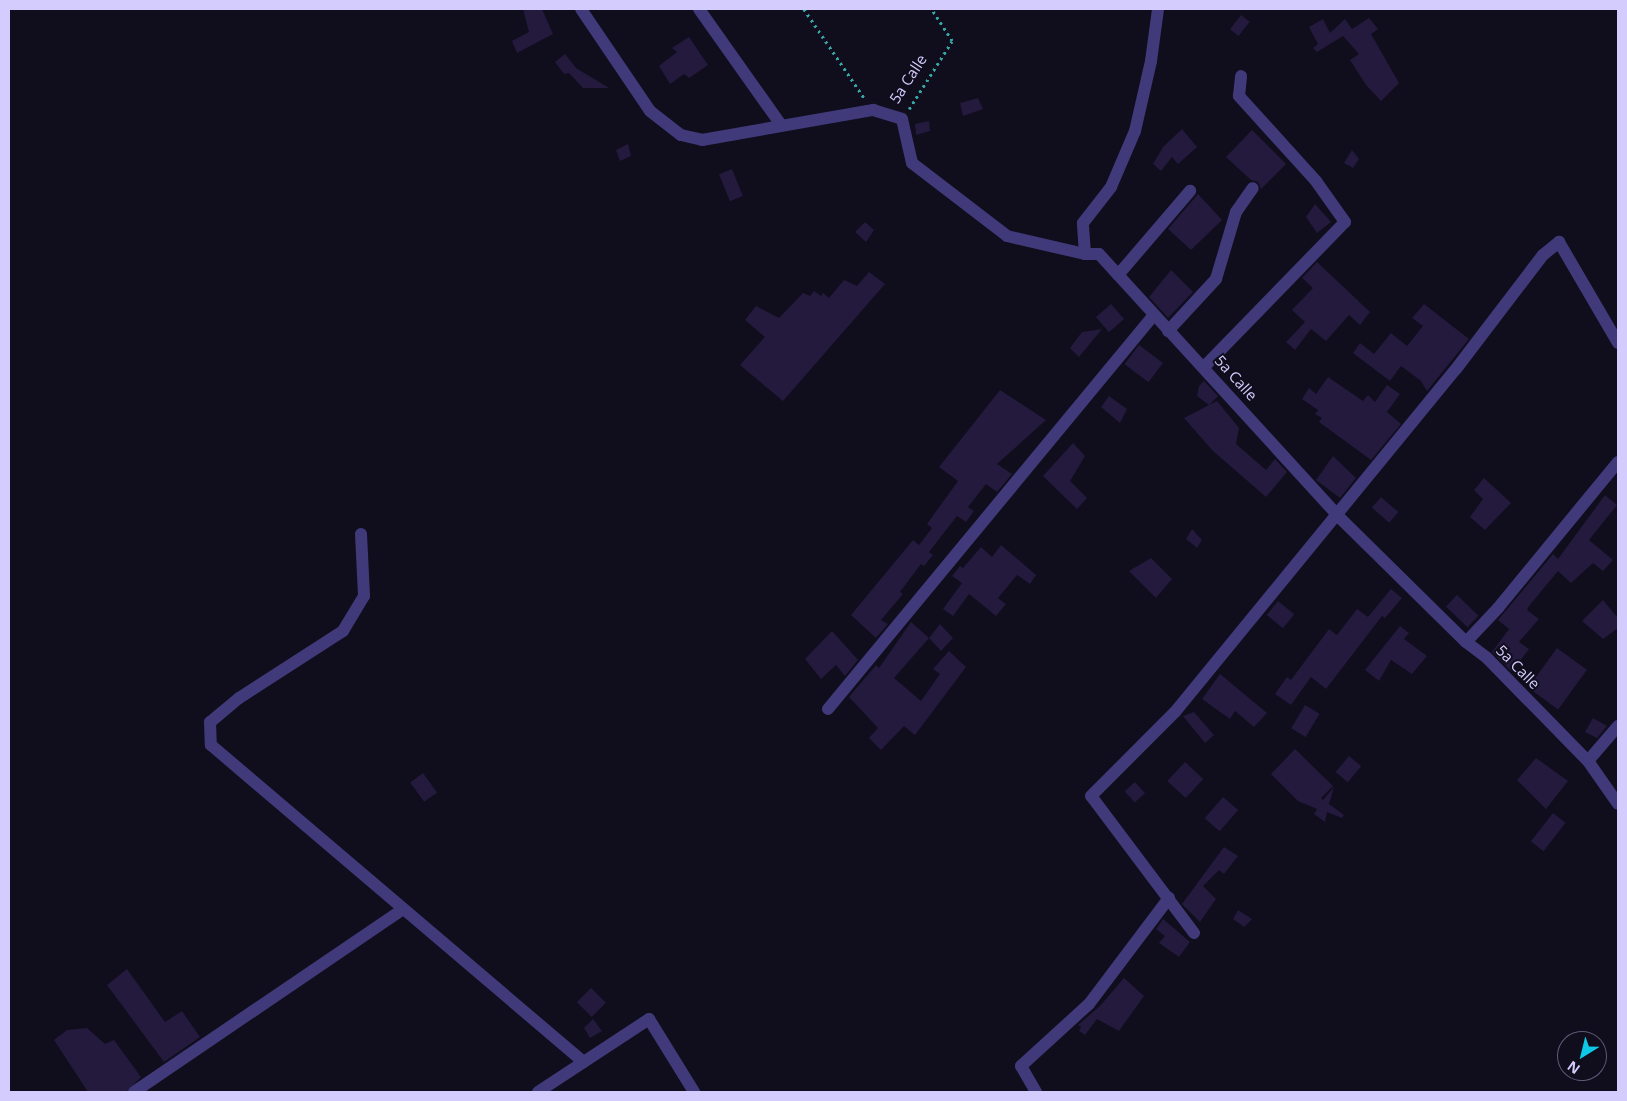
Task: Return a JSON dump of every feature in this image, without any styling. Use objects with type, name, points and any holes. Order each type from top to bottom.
[{"type":"street","points":[[581,9],[650,111],[681,135],[702,140],[873,110],[902,119]]},
{"type":"street","points":[[699,9],[780,125]]},
{"type":"street","points":[[1085,254],[1083,223],[1111,187],[1135,131],[1151,61],[1158,9]]},
{"type":"street","points":[[1204,367],[1345,222],[1316,180],[1239,96],[1241,76]]},
{"type":"street","name":"5a Calle","points":[[902,119],[912,163],[1007,236],[1085,254],[1099,254],[1153,316],[1204,367],[1337,515],[1466,642],[1488,658],[1588,761],[1618,804]]},
{"type":"street","points":[[1168,331],[1216,279],[1236,212],[1253,188]]},
{"type":"street","points":[[1118,275],[1190,191]]},
{"type":"street","points":[[1194,933],[1090,796],[1175,712],[1456,369],[1543,255],[1559,242],[1618,343]]},
{"type":"street","points":[[828,709],[1153,316]]},
{"type":"street","points":[[1466,642],[1498,608],[1618,462]]},
{"type":"street","points":[[361,534],[364,596],[342,631],[239,698],[210,722],[211,746],[583,1062]]},
{"type":"street","points":[[1588,761],[1618,726]]},
{"type":"street","points":[[1036,1092],[1022,1066],[1089,1004],[1169,898]]},
{"type":"street","points":[[134,1092],[402,910]]},
{"type":"street","points":[[538,1092],[649,1019],[694,1092]]},
{"type":"path","points":[[804,9],[873,110]]},
{"type":"path","name":"5a Calle","points":[[902,119],[952,41],[932,9]]},
{"type":"building","points":[[523,9],[542,9],[553,34],[517,53],[512,41],[529,32]]},
{"type":"building","points":[[1241,15],[1250,22],[1239,36],[1230,29]]},
{"type":"building","points":[[1369,18],[1378,29],[1371,34],[1399,83],[1381,101],[1366,85],[1350,60],[1359,54],[1343,36],[1317,52],[1313,48],[1318,44],[1309,27],[1323,19],[1330,33],[1345,19],[1352,29]]},
{"type":"building","points":[[689,37],[708,65],[689,78],[684,74],[670,84],[659,66],[677,52],[672,48]]},
{"type":"building","points":[[565,54],[576,68],[609,88],[583,88],[569,73],[564,74],[555,62]]},
{"type":"building","points":[[978,98],[983,109],[963,116],[960,103]]},
{"type":"building","points":[[929,121],[930,131],[916,135],[915,124]]},
{"type":"building","points":[[1182,129],[1197,147],[1178,164],[1172,157],[1161,171],[1153,164],[1163,147]]},
{"type":"building","points":[[1252,130],[1286,164],[1261,189],[1258,182],[1251,180],[1226,157]]},
{"type":"building","points":[[628,144],[631,156],[620,161],[616,150]]},
{"type":"building","points":[[1352,150],[1359,159],[1353,168],[1344,163]]},
{"type":"building","points":[[732,169],[743,196],[730,201],[719,174]]},
{"type":"building","points":[[1198,194],[1222,220],[1191,250],[1168,229]]},
{"type":"building","points":[[1315,204],[1331,222],[1317,233],[1306,217]]},
{"type":"building","points":[[865,222],[874,230],[866,242],[855,232]]},
{"type":"building","points":[[1317,262],[1370,312],[1360,325],[1349,315],[1326,341],[1311,329],[1295,350],[1286,342],[1305,322],[1292,310],[1313,288],[1302,278]]},
{"type":"building","points":[[1171,270],[1193,292],[1168,318],[1149,297]]},
{"type":"building","points":[[869,272],[885,284],[783,401],[740,365],[765,337],[745,320],[756,306],[779,318],[803,293],[810,296],[814,291],[821,296],[823,293],[829,298],[844,280],[857,286]]},
{"type":"building","points":[[1111,304],[1124,319],[1109,332],[1096,317]]},
{"type":"building","points":[[1424,304],[1469,339],[1427,391],[1421,381],[1401,366],[1390,381],[1353,353],[1360,343],[1374,354],[1391,333],[1407,346],[1423,326],[1412,318]]},
{"type":"building","points":[[1102,329],[1079,357],[1070,348],[1082,332]]},
{"type":"building","points":[[1139,345],[1163,363],[1149,382],[1125,364]]},
{"type":"building","points":[[1328,377],[1363,401],[1368,395],[1375,402],[1387,385],[1400,394],[1387,412],[1401,424],[1371,460],[1319,422],[1322,418],[1315,414],[1318,410],[1302,399],[1309,388],[1316,394]]},
{"type":"building","points":[[1204,381],[1218,396],[1209,405],[1197,396],[1199,386]]},
{"type":"building","points":[[1000,390],[1046,420],[997,464],[1012,474],[997,492],[986,484],[968,507],[974,511],[966,522],[957,516],[929,552],[933,555],[924,566],[921,564],[900,592],[903,594],[881,620],[888,624],[876,638],[851,615],[913,540],[919,545],[932,528],[927,524],[958,481],[939,467]]},
{"type":"building","points":[[1109,396],[1127,409],[1120,423],[1101,407]]},
{"type":"building","points":[[1217,401],[1239,428],[1236,444],[1266,470],[1275,459],[1287,472],[1266,497],[1213,451],[1184,418]]},
{"type":"building","points":[[1073,443],[1085,456],[1070,481],[1087,498],[1077,509],[1043,476]]},
{"type":"building","points":[[1333,456],[1356,478],[1340,498],[1316,480]]},
{"type":"building","points":[[1484,478],[1511,503],[1485,530],[1470,517],[1483,499],[1474,490]]},
{"type":"building","points":[[1605,495],[1617,505],[1589,540],[1613,560],[1603,571],[1593,563],[1571,583],[1558,571],[1527,610],[1539,619],[1519,642],[1529,649],[1512,672],[1492,652],[1509,629],[1498,620],[1553,554],[1558,559]]},
{"type":"building","points":[[1381,497],[1398,512],[1389,523],[1372,508]]},
{"type":"building","points":[[1192,529],[1202,540],[1197,548],[1186,539]]},
{"type":"building","points":[[1001,545],[1036,575],[1030,584],[1017,575],[998,598],[1006,604],[996,616],[969,594],[953,616],[943,609],[962,583],[952,576],[960,566],[963,568],[981,547],[992,557]]},
{"type":"building","points":[[1151,558],[1172,579],[1156,598],[1129,571]]},
{"type":"building","points":[[1391,589],[1402,598],[1385,618],[1382,616],[1326,689],[1311,677],[1291,705],[1275,694],[1287,677],[1291,680],[1329,629],[1337,635],[1357,609],[1368,617]]},
{"type":"building","points":[[1457,595],[1479,616],[1467,627],[1446,607]]},
{"type":"building","points":[[1603,600],[1618,618],[1618,628],[1603,639],[1582,621]]},
{"type":"building","points":[[1278,601],[1294,614],[1283,628],[1267,615]]},
{"type":"building","points":[[911,622],[929,638],[894,678],[921,701],[940,674],[933,669],[949,651],[966,667],[915,735],[904,726],[881,750],[869,738],[878,728],[849,697],[876,665],[879,668]]},
{"type":"building","points":[[940,624],[953,638],[941,651],[929,638]]},
{"type":"building","points":[[1400,626],[1409,633],[1404,639],[1427,656],[1412,674],[1391,660],[1379,681],[1365,670]]},
{"type":"building","points":[[832,631],[858,660],[845,676],[836,665],[821,679],[805,659]]},
{"type":"building","points":[[1557,648],[1587,670],[1558,709],[1528,688]]},
{"type":"building","points":[[1220,674],[1267,713],[1254,727],[1235,711],[1230,719],[1202,699]]},
{"type":"building","points":[[1305,705],[1320,714],[1306,737],[1291,728]]},
{"type":"building","points":[[1194,712],[1214,735],[1205,743],[1183,716]]},
{"type":"building","points":[[1593,718],[1607,726],[1597,738],[1585,732]]},
{"type":"building","points":[[1295,749],[1333,786],[1321,798],[1323,800],[1334,787],[1329,804],[1344,815],[1342,818],[1327,812],[1325,822],[1314,814],[1317,809],[1298,801],[1271,774]]},
{"type":"building","points":[[1349,756],[1361,766],[1348,782],[1336,772]]},
{"type":"building","points":[[1536,758],[1568,781],[1546,809],[1517,780]]},
{"type":"building","points":[[1185,762],[1203,779],[1186,798],[1167,781]]},
{"type":"building","points":[[423,773],[437,792],[424,802],[410,782]]},
{"type":"building","points":[[1135,782],[1145,793],[1135,803],[1125,791]]},
{"type":"building","points":[[1223,797],[1238,810],[1220,831],[1205,818]]},
{"type":"building","points":[[1553,813],[1566,823],[1543,851],[1531,841]]},
{"type":"building","points":[[1224,847],[1238,856],[1224,874],[1219,870],[1203,886],[1216,899],[1200,922],[1182,904]]},
{"type":"building","points":[[1238,910],[1252,919],[1244,927],[1233,919]]},
{"type":"building","points":[[1163,919],[1190,942],[1179,957],[1159,943],[1165,936],[1156,929]]},
{"type":"building","points":[[127,969],[165,1022],[182,1011],[200,1037],[164,1062],[107,985]]},
{"type":"building","points":[[1124,978],[1144,996],[1119,1031],[1097,1019],[1085,1035],[1079,1031],[1081,1027],[1078,1025],[1100,1006]]},
{"type":"building","points":[[591,988],[606,1003],[592,1017],[577,1002]]},
{"type":"building","points":[[593,1019],[602,1031],[590,1038],[584,1028]]},
{"type":"building","points":[[87,1028],[105,1044],[114,1040],[141,1077],[126,1092],[88,1092],[54,1040],[67,1030]]}]
